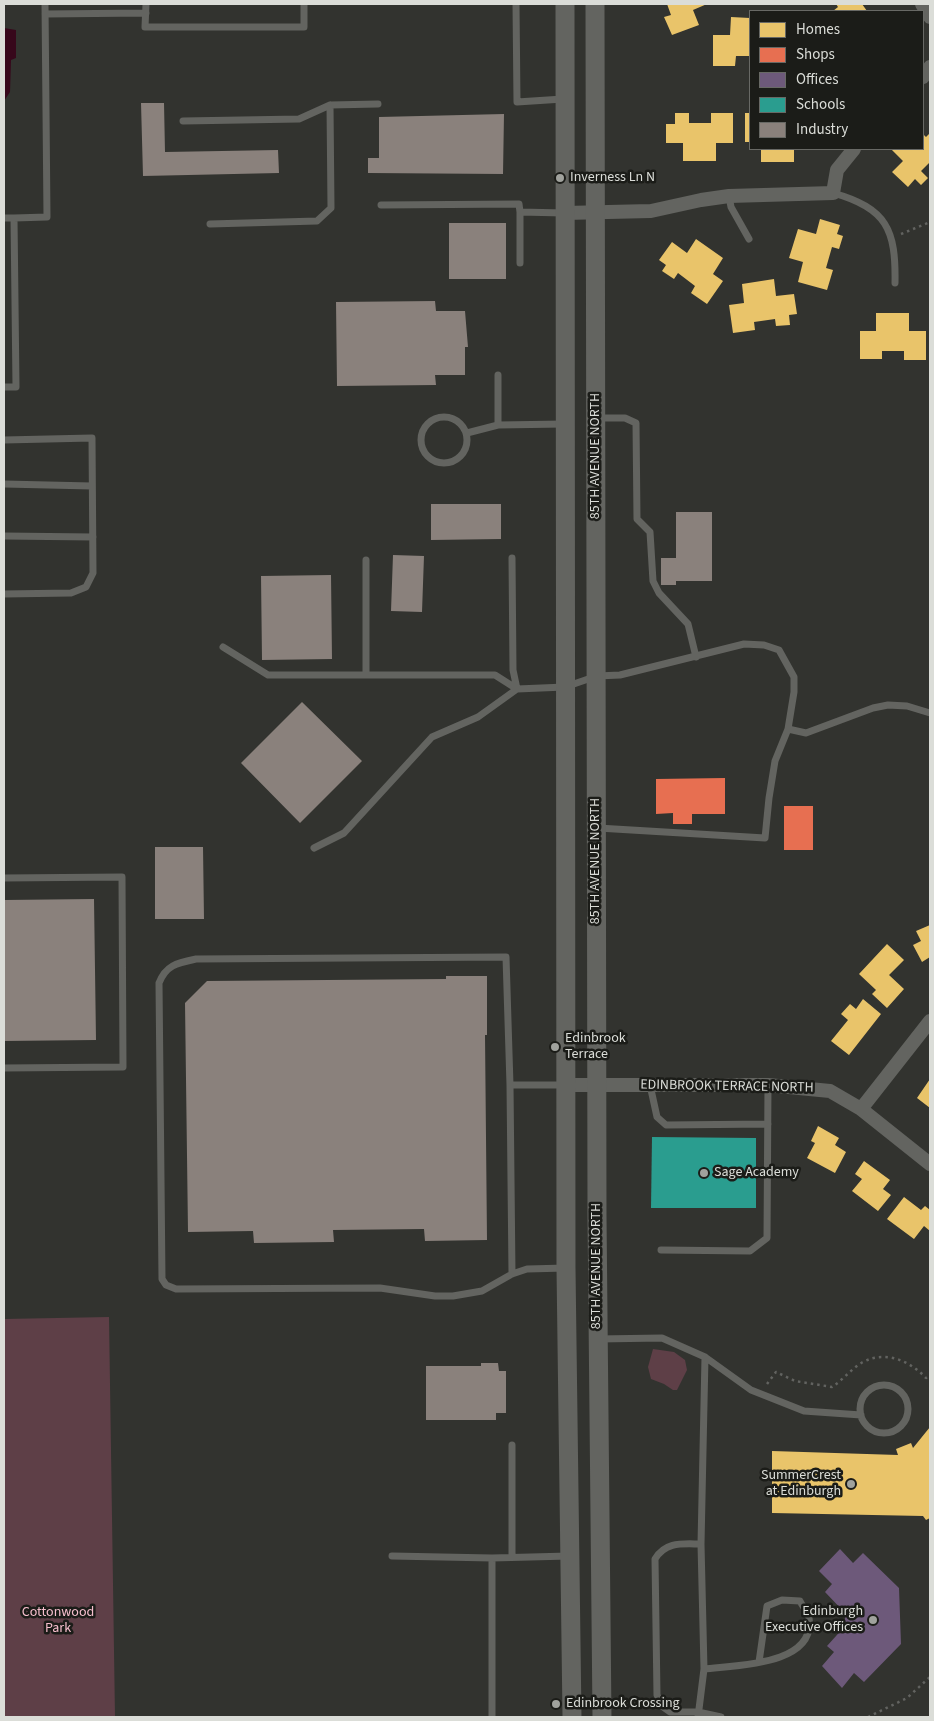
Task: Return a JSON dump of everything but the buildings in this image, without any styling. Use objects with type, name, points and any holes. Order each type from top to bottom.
[{"type":"main road","points":[[565,4],[566,1268],[572,1717]]},
{"type":"main road","name":"85TH AVENUE NORTH","points":[[595,4],[598,1339],[602,1717]]},
{"type":"street","points":[[922,4],[930,16]]},
{"type":"street","points":[[564,213],[651,211],[700,200],[729,196],[833,193],[837,170],[853,150]]},
{"type":"street","points":[[930,1021],[861,1109],[930,1164]]},
{"type":"street","name":"EDINBROOK TERRACE NORTH","points":[[566,1085],[768,1085],[830,1091],[861,1109]]},
{"type":"lane","points":[[4,218],[47,217],[45,4]]},
{"type":"lane","points":[[146,4],[145,26],[304,26],[304,4]]},
{"type":"lane","points":[[516,4],[517,102],[564,98]]},
{"type":"lane","points":[[45,14],[146,13]]},
{"type":"lane","points":[[183,121],[299,119],[330,105],[378,104]]},
{"type":"lane","points":[[210,224],[317,221],[331,208],[330,105]]},
{"type":"lane","points":[[833,193],[863,203],[875,212],[892,237],[895,253],[895,283]]},
{"type":"lane","points":[[729,196],[731,207],[749,239]]},
{"type":"lane","points":[[381,205],[519,204],[520,263]]},
{"type":"lane","points":[[520,212],[564,213]]},
{"type":"lane","points":[[4,387],[16,388],[14,218]]},
{"type":"lane","points":[[498,375],[498,425]]},
{"type":"lane","points":[[438,418],[452,418],[464,427],[467,433],[468,441],[462,456],[447,463],[432,460],[422,447],[422,432],[431,421],[438,418]]},
{"type":"lane","points":[[596,418],[625,418],[636,423],[637,519],[650,532],[653,581],[659,593],[688,624],[696,657]]},
{"type":"lane","points":[[467,433],[498,425],[565,424]]},
{"type":"lane","points":[[4,440],[92,438],[93,537],[93,573],[86,587],[71,593],[4,594]]},
{"type":"lane","points":[[4,484],[92,486]]},
{"type":"lane","points":[[4,536],[93,537]]},
{"type":"lane","points":[[512,558],[513,670],[517,689]]},
{"type":"lane","points":[[366,560],[366,675]]},
{"type":"lane","points":[[314,848],[344,833],[432,737],[478,717],[517,689],[565,687],[597,676],[620,675],[744,644],[764,645],[779,650],[794,677],[794,692],[788,729],[775,761],[768,798],[766,838],[624,828],[596,828]]},
{"type":"lane","points":[[223,647],[268,675],[495,675],[517,689]]},
{"type":"lane","points":[[788,729],[806,733],[873,708],[888,705],[907,706],[930,713]]},
{"type":"lane","points":[[4,878],[122,877],[123,1039],[123,1067],[4,1068]]},
{"type":"lane","points":[[512,1274],[510,1085],[506,957],[196,959],[173,966],[163,972],[159,983],[162,1279],[166,1285],[176,1289],[380,1288],[435,1296],[453,1296],[482,1291],[512,1274],[527,1269],[566,1268]]},
{"type":"lane","points":[[510,1085],[566,1085]]},
{"type":"lane","points":[[650,1085],[657,1117],[666,1125],[768,1124]]},
{"type":"lane","points":[[661,1250],[750,1251],[766,1238],[768,1085]]},
{"type":"lane","points":[[598,1339],[662,1338],[705,1357],[751,1390],[760,1394],[804,1411],[861,1416],[870,1428],[878,1432],[893,1430],[905,1420],[907,1404],[905,1397],[894,1387],[878,1386],[866,1394],[862,1400],[861,1416]]},
{"type":"lane","points":[[698,1715],[704,1669],[701,1544],[705,1357]]},
{"type":"lane","points":[[512,1444],[512,1557]]},
{"type":"lane","points":[[701,1544],[673,1545],[661,1549],[655,1558],[657,1695],[663,1707],[670,1712],[721,1717]]},
{"type":"lane","points":[[392,1556],[492,1558],[569,1556]]},
{"type":"lane","points":[[492,1558],[492,1717]]},
{"type":"lane","points":[[704,1669],[759,1662],[778,1659],[795,1650],[806,1638],[808,1618],[800,1601],[782,1600],[767,1606],[759,1662]]},
{"type":"path","points":[[892,237],[930,222]]},
{"type":"path","points":[[760,1394],[776,1372],[795,1381],[832,1387],[862,1362],[877,1357],[897,1358],[915,1367],[926,1378],[930,1375]]},
{"type":"path","points":[[868,1717],[907,1698],[930,1677]]},
{"type":"green space","name":"Cottonwood Park","points":[[109,1317],[115,1717],[4,1717],[4,1319]]},
{"type":"green space","points":[[653,1349],[674,1352],[685,1360],[687,1370],[677,1390],[673,1390],[651,1379],[648,1367]]},
{"type":"shaded area","points":[[4,28],[16,30],[16,58],[11,60],[10,92],[4,101]]},
{"type":"place","name":"Inverness Ln N","points":[[560,178]]},
{"type":"place","name":"Edinbrook Terrace","points":[[555,1047]]},
{"type":"place","name":"Sage Academy","points":[[704,1173]]},
{"type":"place","name":"SummerCrest at Edinburgh","points":[[851,1484]]},
{"type":"place","name":"Edinburgh Executive Offices","points":[[873,1620]]},
{"type":"place","name":"Edinbrook Crossing","points":[[556,1704]]}]
